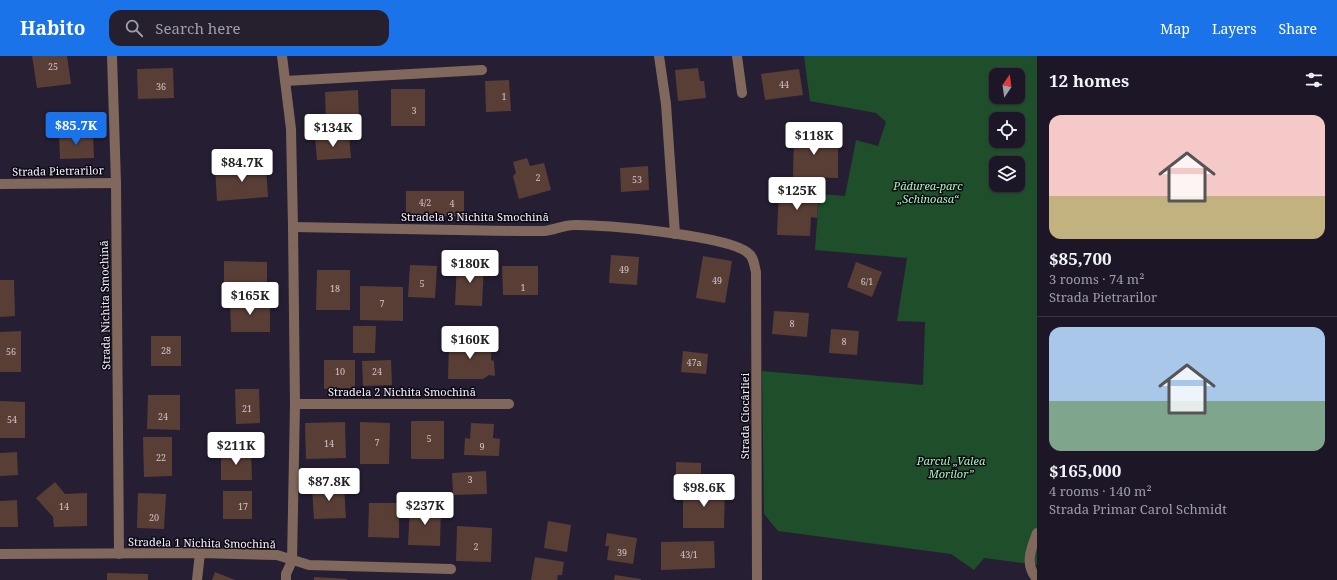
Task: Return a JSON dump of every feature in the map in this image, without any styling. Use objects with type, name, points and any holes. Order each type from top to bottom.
[{"type":"street","name":"Strada Nichita Smochină","points":[[112,56],[116,183],[119,554]]},
{"type":"street","points":[[282,56],[291,129],[295,404],[292,561],[286,574],[286,580]]},
{"type":"street","points":[[659,56],[666,104],[675,234]]},
{"type":"street","points":[[737,56],[742,93]]},
{"type":"street","points":[[285,81],[482,70]]},
{"type":"street","name":"Strada Pietrarilor","points":[[0,184],[116,183]]},
{"type":"street","name":"Stradela 3 Nichita Smochină","points":[[293,227],[516,231],[545,230],[572,225],[593,225],[675,234],[725,242],[738,246],[749,253]]},
{"type":"street","name":"Strada Ciocârliei","points":[[749,253],[753,260],[756,272],[757,580]]},
{"type":"street","name":"Stradela 2 Nichita Smochină","points":[[295,404],[509,404]]},
{"type":"street","points":[[1037,533],[1030,552],[1030,563],[1032,574],[1037,579]]},
{"type":"street","points":[[197,580],[200,553]]},
{"type":"street","name":"Stradela 1 Nichita Smochină","points":[[0,554],[200,553],[278,555],[292,561],[309,565],[451,569]]},
{"type":"green space","points":[[804,56],[1037,56],[1037,565],[984,558],[974,570],[951,554],[778,531],[764,514],[762,371],[923,385],[925,322],[897,321],[907,258],[815,250],[819,194],[845,196],[856,140],[878,146],[886,122],[876,113],[810,101]]},
{"type":"building","points":[[32,56],[67,56],[71,84],[37,88]]},
{"type":"building","points":[[173,68],[174,98],[138,99],[137,69]]},
{"type":"building","points":[[698,68],[700,81],[704,81],[706,98],[678,101],[675,70]]},
{"type":"building","points":[[799,69],[803,95],[765,100],[761,74]]},
{"type":"building","points":[[509,80],[511,111],[486,112],[485,81]]},
{"type":"building","points":[[391,89],[425,89],[425,126],[391,126]]},
{"type":"building","points":[[358,90],[359,123],[326,124],[325,92]]},
{"type":"building","points":[[794,130],[825,131],[825,144],[838,145],[838,178],[793,177]]},
{"type":"building","points":[[93,133],[94,158],[60,159],[59,134]]},
{"type":"building","points":[[349,135],[351,158],[317,160],[315,137]]},
{"type":"building","points":[[527,158],[530,166],[544,163],[551,190],[519,199],[513,176],[516,173],[513,162]]},
{"type":"building","points":[[266,165],[268,197],[217,201],[215,169]]},
{"type":"building","points":[[648,166],[649,190],[621,192],[620,168]]},
{"type":"building","points":[[779,187],[819,189],[817,218],[811,217],[810,236],[777,235]]},
{"type":"building","points":[[406,191],[464,191],[464,216],[406,216]]},
{"type":"building","points":[[611,255],[639,257],[637,285],[609,283]]},
{"type":"building","points":[[703,256],[732,261],[725,303],[696,298]]},
{"type":"building","points":[[224,261],[267,262],[267,290],[224,289]]},
{"type":"building","points":[[457,262],[484,263],[482,306],[455,305]]},
{"type":"building","points":[[856,262],[882,272],[872,297],[847,287]]},
{"type":"building","points":[[410,265],[437,266],[435,298],[408,297]]},
{"type":"building","points":[[502,266],[538,266],[538,295],[503,295]]},
{"type":"building","points":[[317,270],[350,270],[350,310],[316,310]]},
{"type":"building","points":[[0,280],[14,280],[15,316],[0,317]]},
{"type":"building","points":[[360,286],[403,287],[403,321],[360,320]]},
{"type":"building","points":[[230,301],[270,301],[270,332],[231,332]]},
{"type":"building","points":[[774,311],[809,313],[807,337],[772,334]]},
{"type":"building","points":[[353,326],[376,326],[375,353],[353,353]]},
{"type":"building","points":[[831,329],[859,331],[857,355],[829,353]]},
{"type":"building","points":[[21,331],[21,372],[0,372],[0,332]]},
{"type":"building","points":[[151,336],[181,336],[181,366],[151,366]]},
{"type":"building","points":[[449,341],[492,342],[491,360],[494,361],[495,376],[489,375],[483,379],[448,379]]},
{"type":"building","points":[[683,351],[708,354],[706,374],[681,372]]},
{"type":"building","points":[[324,360],[355,360],[355,388],[324,389]]},
{"type":"building","points":[[391,360],[392,385],[363,386],[362,361]]},
{"type":"building","points":[[235,389],[259,389],[260,423],[236,424]]},
{"type":"building","points":[[148,395],[180,395],[180,430],[147,429]]},
{"type":"building","points":[[0,401],[25,402],[25,438],[0,438]]},
{"type":"building","points":[[411,421],[444,421],[444,459],[411,459]]},
{"type":"building","points":[[345,422],[346,458],[306,459],[305,423]]},
{"type":"building","points":[[360,422],[390,423],[389,464],[360,464]]},
{"type":"building","points":[[471,423],[494,424],[493,438],[500,439],[499,456],[464,455],[465,438],[470,439]]},
{"type":"building","points":[[143,437],[172,437],[172,476],[144,477]]},
{"type":"building","points":[[221,451],[251,451],[252,480],[221,480]]},
{"type":"building","points":[[17,452],[18,475],[0,476],[0,453]]},
{"type":"building","points":[[676,462],[701,463],[701,475],[676,474]]},
{"type":"building","points":[[486,471],[487,494],[453,495],[452,473]]},
{"type":"building","points":[[55,482],[65,494],[87,493],[87,526],[54,527],[53,517],[36,498]]},
{"type":"building","points":[[344,485],[346,518],[314,519],[312,487]]},
{"type":"building","points":[[683,489],[725,489],[724,528],[683,528]]},
{"type":"building","points":[[223,491],[252,491],[252,519],[223,519]]},
{"type":"building","points":[[138,493],[166,494],[164,529],[137,528]]},
{"type":"building","points":[[17,500],[18,527],[0,527],[0,501]]},
{"type":"building","points":[[369,503],[399,503],[399,538],[368,537]]},
{"type":"building","points":[[410,505],[441,506],[440,546],[408,545]]},
{"type":"building","points":[[548,521],[571,525],[567,552],[544,548]]},
{"type":"building","points":[[457,526],[492,528],[491,562],[456,561]]},
{"type":"building","points":[[607,533],[637,538],[633,564],[607,560],[609,546],[605,546]]},
{"type":"building","points":[[714,541],[715,568],[661,570],[661,542]]},
{"type":"building","points":[[535,557],[564,562],[562,575],[558,575],[557,580],[531,580]]},
{"type":"building","points":[[215,572],[235,580],[212,580]]},
{"type":"building","points":[[107,573],[148,574],[148,580],[107,580]]},
{"type":"building","points":[[615,575],[641,579],[641,580],[614,580]]},
{"type":"building","points":[[314,577],[347,579],[347,580],[314,580]]},
{"type":"park label","name":"Pădurea-parc „Schinoasa“","points":[[928,192]]},
{"type":"park label","name":"Parcul „Valea Morilor”","points":[[951,467]]}]
